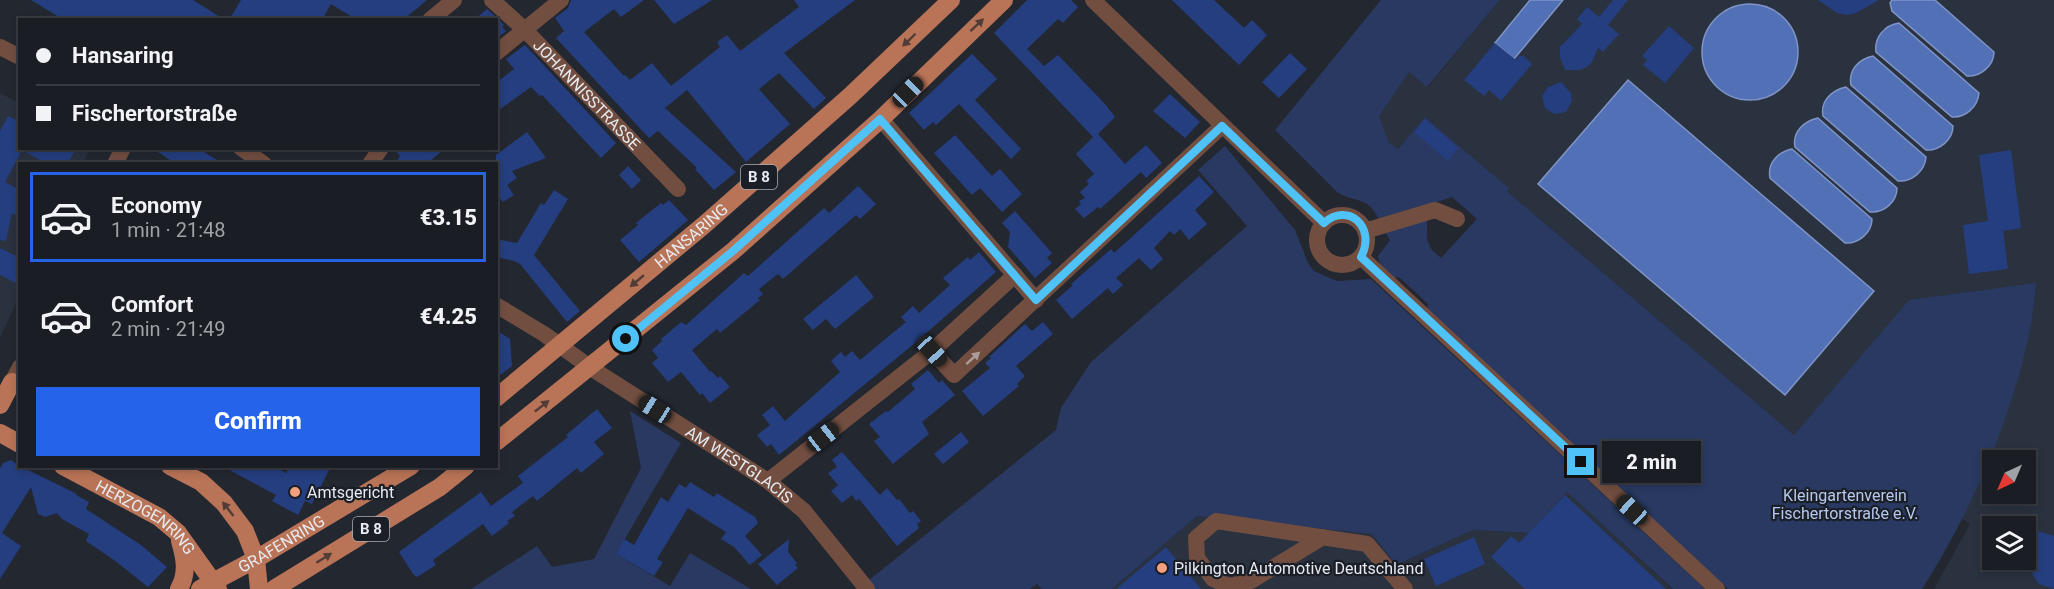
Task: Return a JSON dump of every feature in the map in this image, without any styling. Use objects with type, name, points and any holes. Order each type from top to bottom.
[{"type":"main road","name":"HANSARING","points":[[559,346],[704,225],[850,96],[951,0]]},
{"type":"main road","name":"B 8","points":[[498,440],[591,368],[733,251],[880,119],[1004,0]]},
{"type":"main road","name":"B 8","points":[[498,396],[559,346]]},
{"type":"main road","points":[[0,405],[13,378]]},
{"type":"main road","points":[[0,433],[18,443]]},
{"type":"main road","name":"HERZOGENRING","points":[[67,468],[159,517],[178,533],[210,587]]},
{"type":"main road","points":[[174,468],[201,482],[224,503],[244,531],[256,559],[259,589]]},
{"type":"main road","name":"GRAFENRING","points":[[210,587],[408,468]]},
{"type":"main road","name":"GRAFENRING","points":[[274,589],[440,487],[464,468]]},
{"type":"main road","points":[[178,533],[186,570],[179,589]]},
{"type":"street","points":[[432,18],[454,0]]},
{"type":"street","name":"JOHANNISSTRASSE","points":[[492,0],[525,30],[678,189]]},
{"type":"street","points":[[498,51],[561,0]]},
{"type":"street","points":[[1093,0],[1324,223]]},
{"type":"street","points":[[0,47],[18,56]]},
{"type":"street","points":[[880,119],[1036,300]]},
{"type":"street","points":[[932,351],[954,375],[1222,126]]},
{"type":"street","points":[[244,150],[261,162]]},
{"type":"street","points":[[1365,231],[1435,210],[1457,219]]},
{"type":"street","points":[[1348,216],[1361,224],[1365,231],[1366,248],[1361,257],[1348,264],[1341,265],[1326,260],[1318,248],[1318,232],[1324,223],[1333,217],[1348,216]]},
{"type":"street","points":[[1361,257],[1717,589]]},
{"type":"street","points":[[768,481],[932,351],[1014,275]]},
{"type":"street","name":"AM WESTGLACIS","points":[[498,306],[768,481],[804,512],[867,589]]},
{"type":"street","points":[[1323,537],[1251,581],[1229,586],[1213,579],[1197,558],[1196,538],[1216,521],[1323,537],[1367,544],[1405,589]]},
{"type":"shaded area","points":[[1500,0],[2054,0],[2054,589],[1934,589],[1970,524],[1961,518],[1971,496],[1794,435],[1506,190],[1508,187],[1425,117],[1397,150],[1389,143],[1378,116],[1409,71],[1428,87]]},
{"type":"shaded area","points":[[1530,0],[1563,0],[1514,59],[1495,43]]},
{"type":"shaded area","points":[[1892,0],[1935,0],[1994,52],[1992,62],[1981,73],[1967,76],[1892,11],[1890,3]]},
{"type":"shaded area","points":[[1750,4],[1768,8],[1784,18],[1794,34],[1798,52],[1794,70],[1784,86],[1768,96],[1750,100],[1732,96],[1716,86],[1706,70],[1702,52],[1706,34],[1716,18],[1732,8]]},
{"type":"shaded area","points":[[1899,23],[1979,93],[1970,111],[1962,116],[1952,117],[1876,52],[1877,41],[1885,29]]},
{"type":"shaded area","points":[[1873,56],[1953,126],[1951,136],[1944,144],[1936,149],[1926,150],[1851,85],[1851,75],[1856,66]]},
{"type":"shaded area","points":[[1628,80],[1874,291],[1785,395],[1538,184]]},
{"type":"shaded area","points":[[1846,87],[1926,157],[1917,175],[1908,180],[1898,181],[1823,116],[1823,106],[1828,97]]},
{"type":"shaded area","points":[[0,93],[18,102],[18,150],[90,150],[84,162],[18,162],[18,299],[0,338]]},
{"type":"shaded area","points":[[1818,118],[1897,188],[1895,198],[1889,206],[1880,211],[1870,212],[1795,147],[1795,137],[1800,128]]},
{"type":"shaded area","points":[[1792,149],[1872,219],[1870,229],[1863,237],[1855,242],[1845,243],[1770,178],[1770,168],[1775,159]]},
{"type":"shaded area","points":[[1567,491],[1672,589],[1112,589],[1197,516],[1372,534],[1396,565],[1473,530],[1529,533]]},
{"type":"green space","name":"Kleingartenverein Fischertorstraße e.V.","points":[[1381,0],[1500,0],[1427,87],[1409,72],[1379,116],[1389,143],[1398,149],[1425,117],[1509,188],[1507,191],[1794,435],[1909,300],[2036,283],[2023,361],[1997,442],[1994,450],[1982,450],[1980,482],[1962,520],[1922,589],[1728,589],[1427,309],[1428,304],[1399,277],[1393,279],[1388,274],[1381,266],[1378,256],[1390,240],[1375,212],[1367,204],[1343,196],[1275,130]],"holes":[[[1452,197],[1477,219],[1441,258],[1431,249],[1427,239],[1427,210],[1431,204]]]},
{"type":"green space","points":[[1225,146],[1295,230],[1308,263],[1314,271],[1337,281],[1371,279],[1705,589],[1673,589],[1567,492],[1529,533],[1473,530],[1396,565],[1372,534],[1197,516],[1112,589],[1042,589],[1037,584],[1030,589],[858,589],[1056,430],[1061,408],[1091,362],[1247,226],[1198,170]]},
{"type":"green space","points":[[630,411],[681,443],[616,554],[670,586],[690,553],[751,589],[471,589],[537,546],[552,567],[594,559],[641,468]]},
{"type":"building","points":[[31,0],[193,0],[222,18],[61,18]]},
{"type":"building","points":[[241,0],[427,0],[405,18],[354,18],[331,4],[323,18],[230,18]]},
{"type":"building","points":[[571,0],[644,0],[621,17],[614,9],[584,32],[630,80],[652,63],[671,86],[720,47],[717,42],[727,35],[740,51],[799,7],[794,0],[855,0],[784,53],[826,98],[814,109],[779,73],[759,89],[790,124],[746,162],[687,90],[665,108],[736,172],[714,190],[695,169],[697,168],[658,131],[649,138],[556,38],[564,31],[555,18],[568,8]]},
{"type":"building","points":[[654,0],[712,0],[674,24]]},
{"type":"building","points":[[1027,0],[1071,0],[1078,7],[1063,23],[1058,19],[1027,49],[1044,66],[1058,55],[1105,104],[1115,117],[1098,134],[1125,164],[1146,145],[1162,163],[1146,178],[1141,172],[1100,209],[1098,207],[1084,218],[1075,209],[1081,204],[1079,201],[1085,198],[1080,192],[1089,184],[1086,181],[1094,174],[1076,154],[1093,137],[994,33]]},
{"type":"building","points":[[1172,0],[1214,0],[1244,28],[1252,20],[1267,35],[1239,65]]},
{"type":"building","points":[[1613,0],[1628,0],[1608,25],[1619,34],[1603,52],[1598,48],[1592,62],[1587,67],[1580,70],[1565,70],[1560,57],[1560,47],[1582,24],[1577,19],[1587,7],[1599,17]]},
{"type":"building","points":[[1818,0],[1879,0],[1856,13],[1847,15],[1837,13]]},
{"type":"building","points":[[487,9],[497,18],[476,18]]},
{"type":"building","points":[[498,19],[504,25],[502,27],[506,31],[498,37]]},
{"type":"building","points":[[1669,26],[1694,48],[1665,83],[1643,65],[1647,60],[1642,56]]},
{"type":"building","points":[[1495,43],[1516,60],[1519,56],[1524,56],[1532,64],[1501,101],[1489,90],[1484,96],[1464,80]]},
{"type":"building","points":[[525,45],[616,143],[601,158],[542,95],[540,96],[531,87],[498,111],[498,81],[514,69],[506,59]]},
{"type":"building","points":[[1290,53],[1307,69],[1279,98],[1262,82]]},
{"type":"building","points":[[972,54],[997,79],[975,100],[1021,149],[1011,159],[959,104],[936,125],[933,122],[924,130],[909,113]]},
{"type":"building","points":[[1561,82],[1571,93],[1572,101],[1566,112],[1554,114],[1545,108],[1542,96],[1548,87]]},
{"type":"building","points":[[1170,94],[1200,122],[1185,138],[1153,111]]},
{"type":"building","points":[[8,116],[18,121],[20,154],[5,182],[18,189],[18,216],[12,213],[6,241],[0,240],[0,131]]},
{"type":"building","points":[[1425,119],[1458,148],[1448,161],[1414,132]]},
{"type":"building","points":[[527,132],[546,158],[512,171],[517,178],[507,185],[514,195],[503,202],[498,196],[496,155]]},
{"type":"building","points":[[955,135],[992,176],[1000,169],[1022,194],[1002,212],[980,188],[972,195],[934,153]]},
{"type":"building","points":[[22,150],[75,150],[69,162],[43,162]]},
{"type":"building","points":[[155,150],[201,150],[220,162],[173,162]]},
{"type":"building","points":[[395,150],[443,150],[429,162],[396,162],[400,156]]},
{"type":"building","points":[[2011,150],[2021,228],[2003,231],[2008,269],[1969,274],[1963,225],[1988,221],[1979,155]]},
{"type":"building","points":[[628,166],[641,180],[632,189],[619,175]]},
{"type":"building","points":[[1199,176],[1214,192],[1195,210],[1207,224],[1189,240],[1180,229],[1174,235],[1170,231],[1154,248],[1163,259],[1151,270],[1139,258],[1116,278],[1123,285],[1113,294],[1108,288],[1072,319],[1056,300],[1111,249],[1114,253]]},
{"type":"building","points":[[858,186],[876,204],[860,219],[856,215],[783,279],[778,274],[759,289],[763,294],[758,298],[760,300],[720,333],[717,329],[692,350],[710,372],[718,378],[720,376],[730,387],[710,403],[702,393],[700,395],[681,372],[668,382],[652,363],[658,358],[652,350],[662,341],[661,339],[681,322],[686,325],[744,273],[748,276],[824,208],[829,213]]},
{"type":"building","points":[[554,190],[568,199],[534,255],[580,311],[567,322],[520,264],[498,257],[498,239],[517,243],[541,203],[544,205]]},
{"type":"building","points":[[669,200],[688,220],[639,262],[620,240],[638,225],[636,223],[661,203],[663,205]]},
{"type":"building","points":[[1015,211],[1052,253],[1047,258],[1052,263],[1035,278],[1008,247],[1010,232],[1002,223]]},
{"type":"building","points":[[0,248],[18,257],[18,284],[0,275]]},
{"type":"building","points":[[979,252],[996,272],[915,343],[779,455],[771,444],[767,447],[757,435],[770,425],[762,415],[773,406],[785,421],[840,372],[831,361],[841,352],[845,357],[852,351],[860,360],[906,322],[901,317],[913,306],[919,313],[950,285],[943,278],[968,257],[970,260]]},
{"type":"building","points":[[856,275],[874,297],[835,329],[826,319],[813,330],[803,319]]},
{"type":"building","points":[[1043,322],[1053,334],[1016,366],[1025,376],[1017,384],[1019,386],[983,416],[962,391],[990,368],[985,363],[991,358],[989,357],[1025,324],[1032,331]]},
{"type":"building","points":[[498,331],[510,339],[512,366],[498,376]]},
{"type":"building","points":[[928,370],[939,383],[942,380],[955,395],[922,422],[929,434],[893,464],[874,441],[880,437],[869,424],[886,411],[888,412],[915,389],[911,384]]},
{"type":"building","points":[[597,409],[612,428],[594,442],[604,454],[581,473],[577,468],[537,501],[533,496],[512,512],[515,516],[492,536],[483,524],[433,560],[436,565],[417,577],[413,574],[399,552],[481,492],[491,506],[523,483],[518,476],[568,437],[566,435]]},
{"type":"building","points":[[961,432],[969,442],[943,464],[934,454]]},
{"type":"building","points":[[842,452],[880,495],[887,488],[910,513],[913,511],[921,521],[917,524],[919,528],[897,546],[859,499],[856,501],[852,495],[842,503],[831,491],[838,485],[828,473],[837,467],[832,460]]},
{"type":"building","points":[[11,460],[18,465],[18,468],[24,468],[77,494],[89,502],[86,509],[141,545],[167,567],[148,587],[86,541],[89,534],[62,519],[57,513],[45,517],[38,514],[31,487],[2,533],[21,546],[0,579],[0,468],[3,463]]},
{"type":"building","name":"Amtsgericht","points":[[226,468],[277,468],[286,473],[289,468],[330,468],[312,504],[305,501],[298,515],[272,501],[276,495]]},
{"type":"building","points":[[690,482],[714,497],[717,493],[755,517],[758,523],[745,536],[762,555],[750,565],[734,547],[721,539],[726,532],[688,508],[657,559],[663,562],[654,576],[616,554],[624,539],[634,545],[661,497],[668,502],[679,484],[686,488]]},
{"type":"building","points":[[1565,495],[1666,589],[1525,589],[1491,557],[1511,536],[1519,543]]},
{"type":"building","points":[[2036,530],[2054,536],[2054,589],[2039,584],[2032,570],[2036,570]]},
{"type":"building","points":[[1474,537],[1485,564],[1436,586],[1424,559]]},
{"type":"building","points":[[789,539],[788,552],[797,563],[795,565],[798,568],[777,585],[758,564]]},
{"type":"building","name":"Pilkington Automotive Deutschland","points":[[1166,547],[1201,589],[1116,589]]},
{"type":"place","name":"Amtsgericht","points":[[295,492]]},
{"type":"place","name":"Pilkington Automotive Deutschland","points":[[1162,568]]},
{"type":"route","points":[[626,339],[733,251],[880,119],[1036,300],[1222,126],[1324,223],[1341,215],[1355,219],[1361,224],[1367,239],[1366,248],[1361,257],[1581,462]]}]
